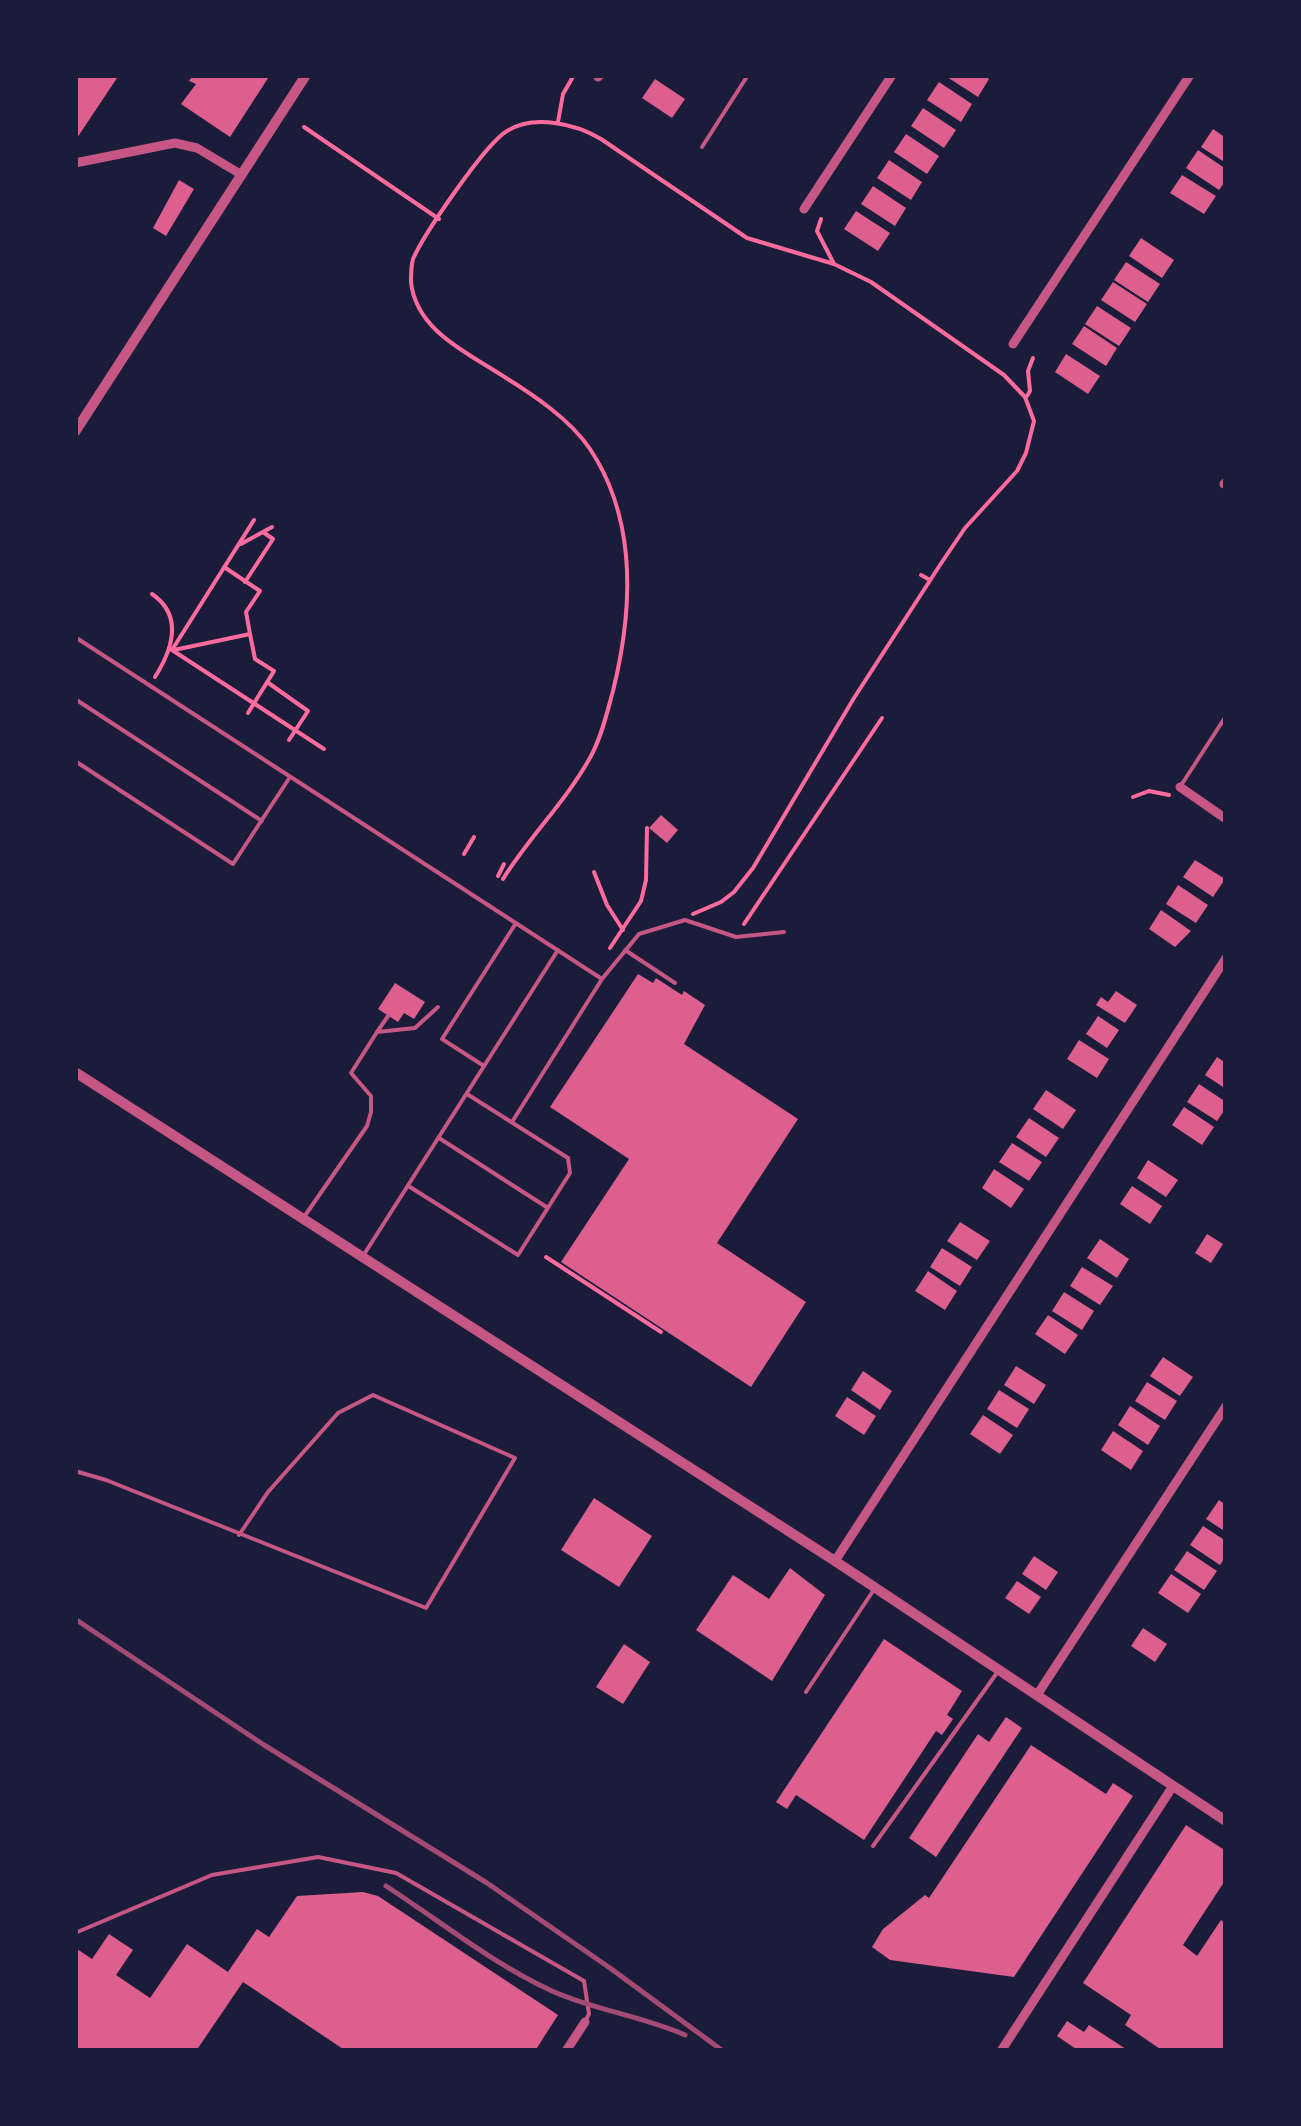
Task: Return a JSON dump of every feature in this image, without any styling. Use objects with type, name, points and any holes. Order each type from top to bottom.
[{"type":"street","points":[[75,432],[306,75]]},
{"type":"street","points":[[804,209],[892,75]]},
{"type":"street","points":[[1014,344],[1190,75]]},
{"type":"street","points":[[75,162],[175,143],[197,148],[242,175]]},
{"type":"street","points":[[1180,787],[1226,819]]},
{"type":"street","points":[[835,1561],[1226,958]]},
{"type":"street","points":[[75,1072],[835,1561],[1226,1821]]},
{"type":"street","points":[[1038,1696],[1226,1406]]},
{"type":"street","points":[[1001,2051],[1174,1786]]},
{"type":"street","points":[[566,2051],[585,2022]]},
{"type":"lane","points":[[702,147],[748,75]]},
{"type":"lane","points":[[75,637],[602,979]]},
{"type":"lane","points":[[75,698],[262,821]]},
{"type":"lane","points":[[1180,787],[1226,716]]},
{"type":"lane","points":[[75,761],[233,864],[290,777]]},
{"type":"lane","points":[[512,1122],[602,979],[640,934],[685,920],[736,937],[784,932]]},
{"type":"lane","points":[[484,1066],[442,1039],[516,923]]},
{"type":"lane","points":[[363,1256],[558,950]]},
{"type":"lane","points":[[625,950],[675,983]]},
{"type":"lane","points":[[378,1032],[415,1028],[438,1007]]},
{"type":"lane","points":[[304,1218],[372,1112],[371,1096],[351,1073],[388,1016]]},
{"type":"lane","points":[[408,1186],[518,1255],[570,1173],[568,1158],[467,1094]]},
{"type":"lane","points":[[439,1138],[548,1208]]},
{"type":"lane","points":[[75,1471],[426,1608],[515,1458],[373,1395],[338,1413],[268,1492],[239,1535]]},
{"type":"lane","points":[[806,1692],[875,1588]]},
{"type":"lane","points":[[873,1846],[999,1670]]},
{"type":"lane","points":[[75,1933],[212,1875],[318,1858],[396,1873],[584,1981],[590,2014],[585,2022]]},
{"type":"path","points":[[558,124],[563,94],[574,75]]},
{"type":"path","points":[[504,864],[500,877],[562,802],[592,754],[605,720],[625,640],[626,542],[614,500],[588,445],[514,383],[431,326],[417,308],[411,264],[492,143],[509,129],[527,124],[558,124],[584,129],[601,139],[747,238],[834,264],[871,282],[1004,375],[1025,397],[1034,421],[1017,471],[965,528],[930,580],[830,738],[776,833],[734,892],[685,920]]},
{"type":"path","points":[[304,127],[439,219]]},
{"type":"path","points":[[821,219],[817,231],[834,264]]},
{"type":"path","points":[[1025,397],[1030,391],[1028,371],[1034,358]]},
{"type":"path","points":[[150,686],[254,520]]},
{"type":"path","points":[[237,546],[272,527]]},
{"type":"path","points":[[246,582],[273,539],[263,532]]},
{"type":"path","points":[[224,567],[260,591],[246,612],[256,658],[274,671],[248,713]]},
{"type":"path","points":[[922,574],[930,580]]},
{"type":"path","points":[[152,594],[167,608],[172,650]]},
{"type":"path","points":[[172,650],[250,634]]},
{"type":"path","points":[[172,650],[324,748]]},
{"type":"path","points":[[266,682],[308,710],[289,740]]},
{"type":"path","points":[[736,937],[882,718]]},
{"type":"path","points":[[822,733],[830,738]]},
{"type":"path","points":[[1133,796],[1149,791],[1171,796],[1180,787]]},
{"type":"path","points":[[610,948],[641,901],[646,880],[647,828]]},
{"type":"path","points":[[464,854],[474,838]]},
{"type":"path","points":[[594,872],[607,905],[632,941]]},
{"type":"path","points":[[546,1257],[661,1332]]},
{"type":"building","points":[[75,75],[119,75],[75,141]]},
{"type":"building","points":[[193,75],[270,75],[230,137],[181,104],[196,84],[189,81]]},
{"type":"building","points":[[944,75],[983,75],[989,79],[978,97]]},
{"type":"building","points":[[655,79],[685,99],[672,118],[642,98]]},
{"type":"building","points":[[939,82],[972,104],[961,122],[927,100]]},
{"type":"building","points":[[923,108],[956,130],[944,148],[911,126]]},
{"type":"building","points":[[1213,129],[1226,138],[1226,163],[1201,147]]},
{"type":"building","points":[[906,134],[939,156],[927,174],[894,152]]},
{"type":"building","points":[[1198,150],[1226,169],[1226,180],[1219,190],[1186,168]]},
{"type":"building","points":[[889,160],[922,182],[911,200],[877,178]]},
{"type":"building","points":[[1182,175],[1216,196],[1204,214],[1170,193]]},
{"type":"building","points":[[179,180],[194,189],[166,236],[153,228]]},
{"type":"building","points":[[873,186],[906,208],[895,226],[861,204]]},
{"type":"building","points":[[856,211],[890,233],[878,251],[844,229]]},
{"type":"building","points":[[1141,238],[1174,260],[1162,278],[1129,256]]},
{"type":"building","points":[[1126,262],[1160,284],[1148,302],[1114,280]]},
{"type":"building","points":[[1113,282],[1147,304],[1135,322],[1101,300]]},
{"type":"building","points":[[1097,306],[1131,328],[1119,346],[1085,324]]},
{"type":"building","points":[[1084,326],[1117,348],[1106,366],[1072,344]]},
{"type":"building","points":[[1066,354],[1100,376],[1088,394],[1055,372]]},
{"type":"building","points":[[661,815],[678,830],[667,843],[649,828]]},
{"type":"building","points":[[1195,860],[1225,879],[1213,897],[1183,877]]},
{"type":"building","points":[[1178,885],[1208,905],[1196,923],[1166,904]]},
{"type":"building","points":[[1161,910],[1191,931],[1175,947],[1149,929]]},
{"type":"building","points":[[638,974],[653,983],[656,978],[705,1005],[684,1044],[798,1119],[717,1243],[806,1302],[751,1387],[561,1262],[629,1159],[550,1107]]},
{"type":"building","points":[[395,983],[425,1002],[414,1019],[404,1013],[398,1022],[378,1009]]},
{"type":"building","points":[[1116,991],[1137,1005],[1125,1023],[1096,1005],[1101,997],[1108,1002]]},
{"type":"building","points":[[1098,1016],[1119,1030],[1107,1048],[1086,1034]]},
{"type":"building","points":[[1079,1040],[1109,1059],[1097,1078],[1067,1059]]},
{"type":"building","points":[[1217,1057],[1226,1063],[1226,1089],[1205,1075]]},
{"type":"building","points":[[1199,1084],[1226,1102],[1217,1121],[1187,1102]]},
{"type":"building","points":[[1046,1090],[1076,1110],[1063,1129],[1033,1109]]},
{"type":"building","points":[[1184,1107],[1214,1127],[1202,1145],[1172,1125]]},
{"type":"building","points":[[1029,1118],[1059,1138],[1046,1157],[1016,1137]]},
{"type":"building","points":[[1012,1143],[1042,1162],[1029,1181],[999,1162]]},
{"type":"building","points":[[1148,1160],[1178,1180],[1166,1197],[1137,1178]]},
{"type":"building","points":[[994,1169],[1024,1189],[1011,1208],[982,1188]]},
{"type":"building","points":[[1132,1186],[1162,1206],[1150,1224],[1120,1204]]},
{"type":"building","points":[[960,1222],[990,1241],[977,1260],[947,1241]]},
{"type":"building","points":[[1207,1234],[1223,1244],[1211,1263],[1195,1253]]},
{"type":"building","points":[[1100,1239],[1129,1259],[1117,1278],[1087,1258]]},
{"type":"building","points":[[942,1248],[972,1267],[960,1286],[930,1267]]},
{"type":"building","points":[[1082,1267],[1113,1286],[1100,1305],[1070,1286]]},
{"type":"building","points":[[928,1271],[957,1291],[945,1310],[915,1291]]},
{"type":"building","points":[[1064,1292],[1094,1311],[1082,1330],[1052,1311]]},
{"type":"building","points":[[1048,1315],[1078,1335],[1065,1354],[1035,1334]]},
{"type":"building","points":[[1163,1357],[1193,1377],[1180,1396],[1150,1376]]},
{"type":"building","points":[[1016,1366],[1046,1385],[1034,1404],[1004,1385]]},
{"type":"building","points":[[863,1371],[892,1391],[880,1410],[851,1390]]},
{"type":"building","points":[[1147,1382],[1177,1401],[1165,1420],[1135,1401]]},
{"type":"building","points":[[999,1390],[1029,1409],[1017,1428],[987,1409]]},
{"type":"building","points":[[847,1397],[876,1416],[864,1435],[835,1416]]},
{"type":"building","points":[[1130,1406],[1160,1426],[1148,1445],[1118,1425]]},
{"type":"building","points":[[983,1415],[1013,1435],[1000,1454],[970,1434]]},
{"type":"building","points":[[1113,1431],[1143,1451],[1131,1470],[1101,1450]]},
{"type":"building","points":[[594,1498],[652,1536],[619,1587],[561,1550]]},
{"type":"building","points":[[1219,1500],[1226,1505],[1226,1532],[1206,1519]]},
{"type":"building","points":[[1203,1526],[1226,1541],[1226,1556],[1220,1565],[1190,1545]]},
{"type":"building","points":[[1187,1551],[1217,1571],[1204,1590],[1174,1570]]},
{"type":"building","points":[[1034,1556],[1058,1572],[1046,1590],[1022,1574]]},
{"type":"building","points":[[790,1568],[825,1595],[772,1681],[696,1630],[733,1575],[769,1599]]},
{"type":"building","points":[[1171,1574],[1201,1594],[1188,1613],[1158,1593]]},
{"type":"building","points":[[1017,1581],[1041,1597],[1029,1614],[1005,1598]]},
{"type":"building","points":[[1143,1628],[1167,1644],[1155,1662],[1131,1646]]},
{"type":"building","points":[[884,1639],[962,1691],[947,1715],[953,1719],[942,1735],[936,1731],[864,1840],[796,1795],[787,1809],[776,1802]]},
{"type":"building","points":[[624,1644],[650,1662],[623,1704],[596,1687]]},
{"type":"building","points":[[1006,1717],[1022,1728],[936,1857],[909,1838],[978,1734],[989,1742]]},
{"type":"building","points":[[1031,1745],[1106,1794],[1113,1783],[1133,1796],[1014,1977],[890,1960],[872,1947],[883,1929],[925,1895],[929,1898]]},
{"type":"building","points":[[1186,1825],[1226,1851],[1226,1879],[1183,1945],[1197,1956],[1221,1920],[1226,1924],[1226,2051],[1163,2051],[1125,2025],[1131,2015],[1083,1983]]},
{"type":"building","points":[[363,1892],[378,1896],[558,2015],[535,2051],[346,2051],[243,1982],[196,2051],[75,2051],[77,1949],[92,1959],[109,1934],[133,1950],[116,1975],[150,1998],[187,1944],[228,1972],[257,1929],[269,1937],[297,1896]]},
{"type":"building","points":[[1067,2021],[1084,2032],[1089,2025],[1129,2051],[1079,2051],[1057,2036]]},
{"type":"railway","points":[[75,1619],[264,1745],[487,1883],[723,2051]]},
{"type":"railway","points":[[386,1886],[530,1980],[568,1998],[685,2035]]}]
